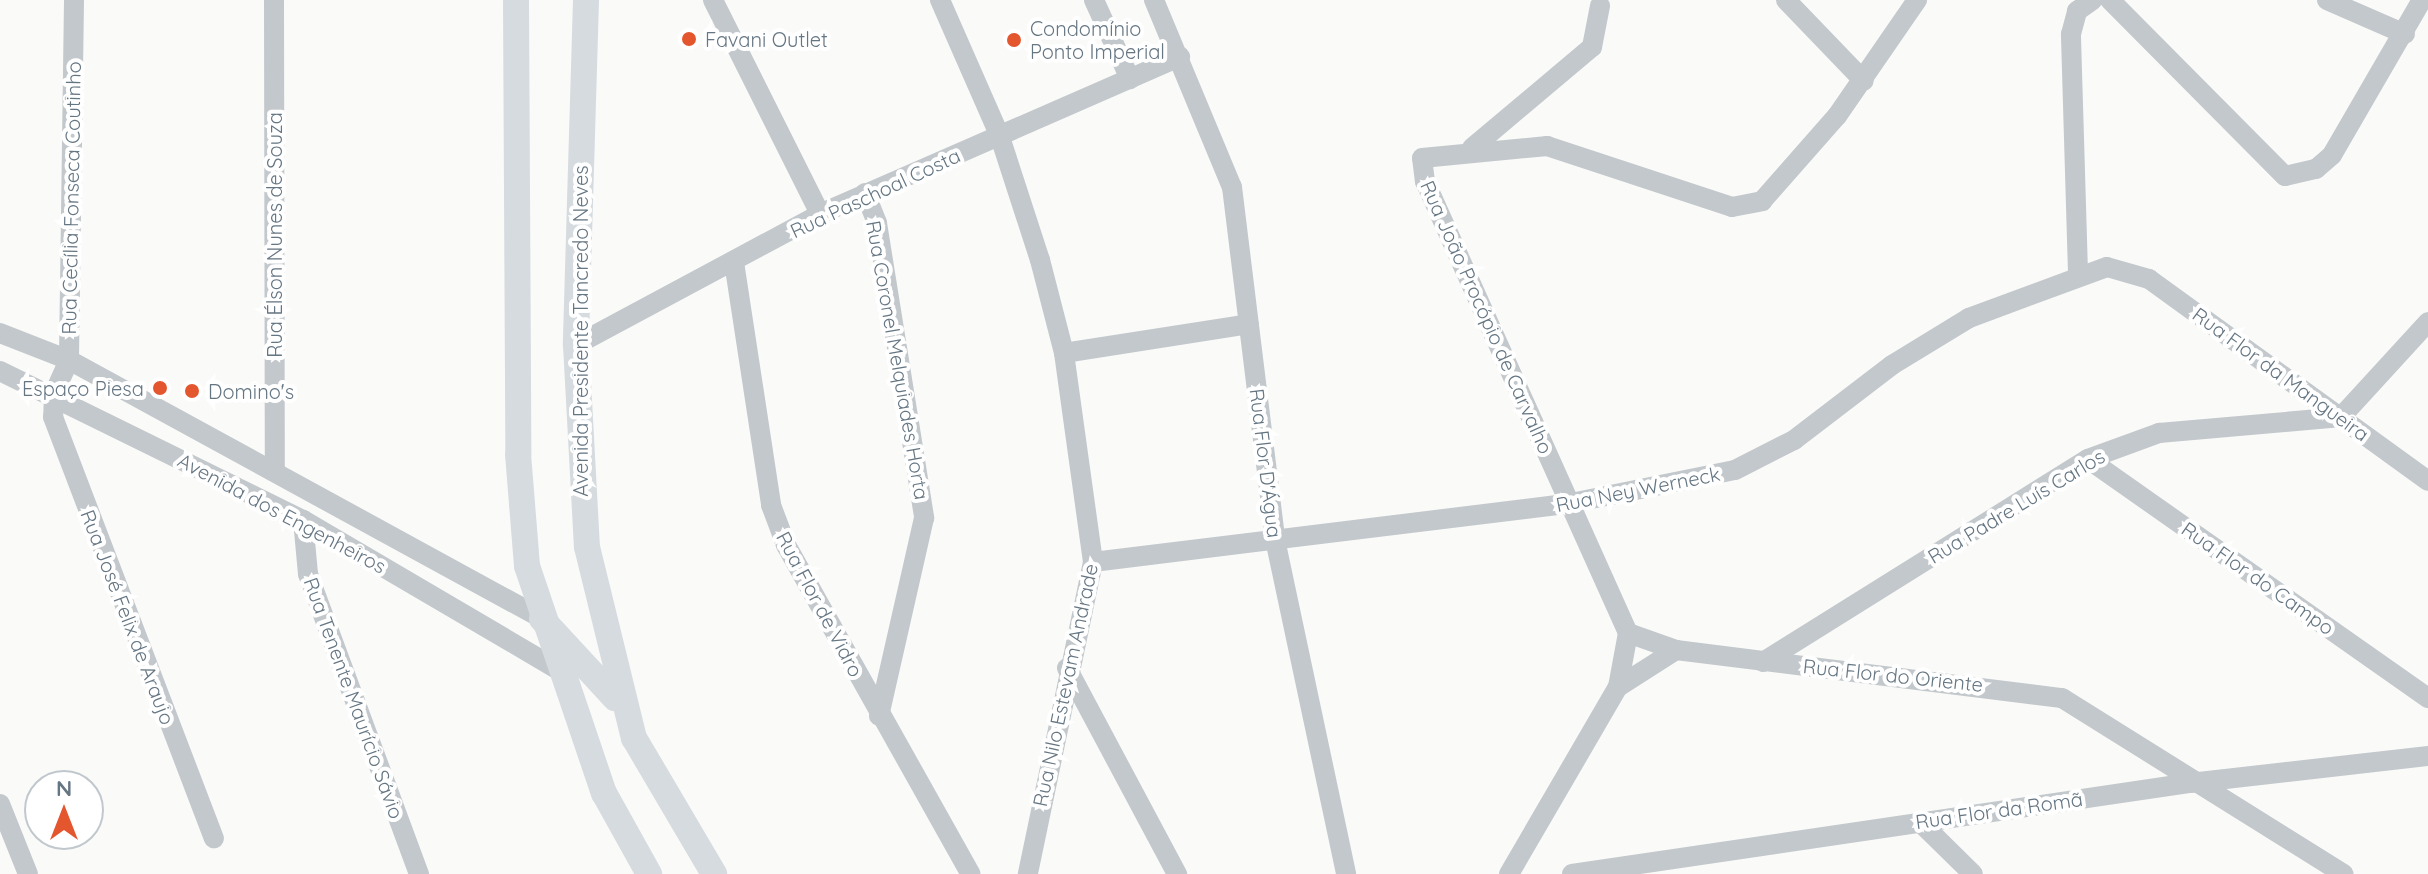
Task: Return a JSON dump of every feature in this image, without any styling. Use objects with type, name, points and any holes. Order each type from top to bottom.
[{"type":"main road","points":[[516,0],[518,454],[527,566],[557,669],[604,793],[649,874]]},
{"type":"main road","name":"Avenida Presidente Tancredo Neves","points":[[586,0],[576,345],[587,547],[634,738],[714,874]]},
{"type":"main road","points":[[541,618],[601,674],[634,738]]},
{"type":"street","name":"Rua Cecília Fonseca Coutinho","points":[[54,393],[69,360],[74,0]]},
{"type":"street","name":"Rua Élson Nunes de Souza","points":[[274,0],[275,469]]},
{"type":"street","points":[[713,0],[820,214]]},
{"type":"street","name":"Rua Nilo Estevam Andrade","points":[[940,0],[1000,137],[1064,353],[1093,562],[1067,668],[1028,874]]},
{"type":"street","points":[[1094,0],[1130,79]]},
{"type":"street","name":"Rua Flor D'Água","points":[[1154,0],[1232,187],[1276,544],[1346,874]]},
{"type":"street","points":[[1786,0],[1864,81]]},
{"type":"street","name":"Rua João Procópio de Carvalho","points":[[1571,503],[1419,167],[1428,154],[1472,148],[1573,151],[1732,207],[1762,201],[1864,81],[1917,0]]},
{"type":"street","points":[[2078,273],[2071,34],[2077,11],[2093,0]]},
{"type":"street","points":[[2110,0],[2285,176],[2316,169],[2332,155],[2422,0]]},
{"type":"street","points":[[2327,0],[2405,34]]},
{"type":"street","points":[[1472,148],[1592,47],[1600,6]]},
{"type":"street","name":"Rua Paschoal Costa","points":[[576,345],[820,214],[1180,57]]},
{"type":"street","name":"Rua Coronel Melquiades Horta","points":[[865,193],[877,223],[924,518],[879,716]]},
{"type":"street","name":"Rua Flor de Vidro","points":[[734,262],[771,505],[879,716],[971,874]]},
{"type":"street","name":"Rua Ney Werneck","points":[[1093,562],[1276,544],[1571,503],[1735,470],[1794,440],[1892,365],[1969,318],[2078,273],[2132,268]]},
{"type":"street","name":"Rua Flor da Mangueira","points":[[2132,268],[2428,481]]},
{"type":"street","points":[[2341,417],[2428,322]]},
{"type":"street","points":[[1064,353],[1249,324]]},
{"type":"street","name":"Avenida dos Engenheiros","points":[[0,333],[69,360],[275,469],[541,618]]},
{"type":"street","name":"Avenida dos Engenheiros","points":[[0,371],[54,393],[303,520],[557,669]]},
{"type":"street","name":"Rua José Felix de Araujo","points":[[54,393],[61,445],[214,838]]},
{"type":"street","name":"Rua Padre Luís Carlos","points":[[1763,662],[2088,459],[2159,433],[2341,417]]},
{"type":"street","name":"Rua Flor do Campo","points":[[2088,459],[2428,698]]},
{"type":"street","points":[[1509,874],[1618,687],[1628,633],[1571,503]]},
{"type":"street","name":"Rua Tenente Maurício Sávio","points":[[303,520],[308,574],[419,874]]},
{"type":"street","name":"Rua Flor do Oriente","points":[[1628,633],[1676,650],[2062,698],[2190,783],[2344,874]]},
{"type":"street","points":[[1618,687],[1676,650]]},
{"type":"street","points":[[1067,668],[1177,874]]},
{"type":"street","name":"Rua Flor da Romã","points":[[1572,874],[2190,783],[2428,756]]},
{"type":"street","points":[[0,804],[28,874]]},
{"type":"street","points":[[1920,822],[1973,874]]},
{"type":"place","name":"Favani Outlet","points":[[689,39]]},
{"type":"place","name":"Condomínio Ponto Imperial","points":[[1014,40]]},
{"type":"place","name":"Espaço Piesa","points":[[160,388]]},
{"type":"place","name":"Domino's","points":[[192,391]]}]
